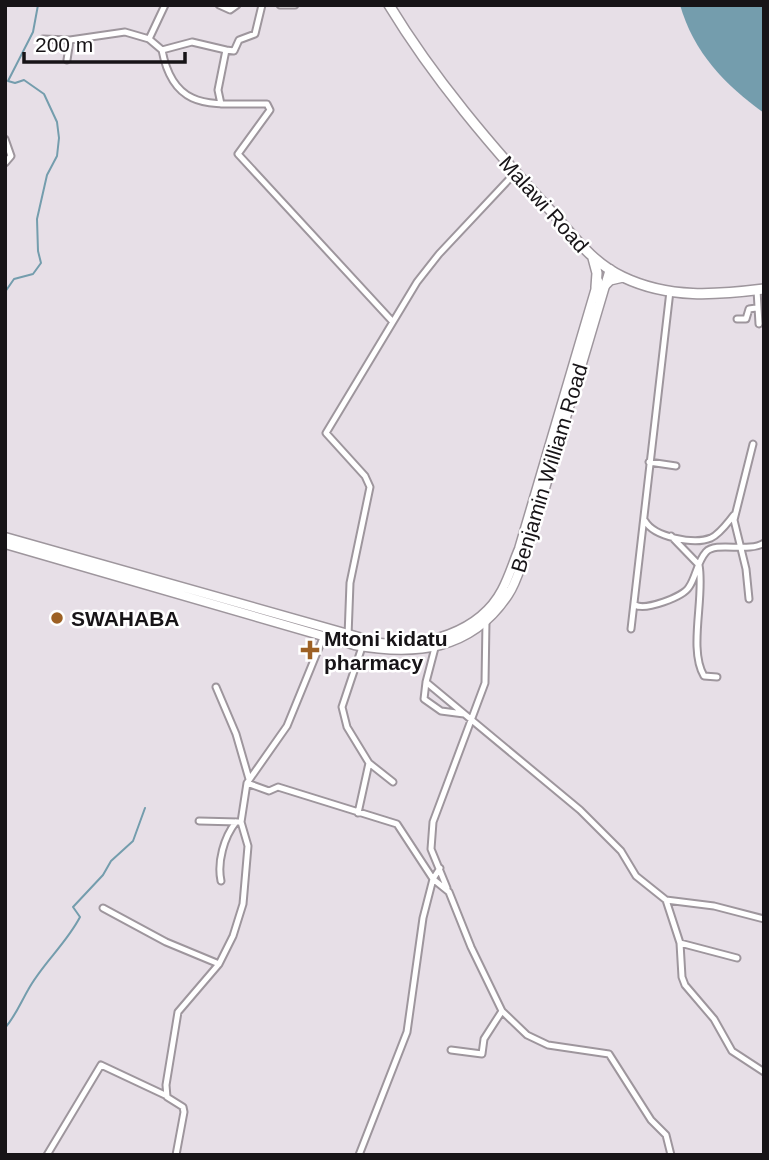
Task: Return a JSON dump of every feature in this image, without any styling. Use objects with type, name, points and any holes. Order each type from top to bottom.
[{"type":"main road","name":"Malawi Road","points":[[389,5],[450,92],[515,173],[592,257],[623,277],[670,291],[710,295],[760,289]]},
{"type":"main road","points":[[592,257],[599,287],[610,280],[623,277]]},
{"type":"main road","name":"Benjamin William Road","points":[[5,544],[325,633],[385,644],[436,643],[480,616],[502,592],[519,549],[606,267]]},
{"type":"main road","name":"Benjamin William Road","points":[[5,537],[325,633],[362,647],[403,652],[465,636],[486,620],[509,594],[527,550],[599,287]]},
{"type":"street","points":[[149,39],[165,5]]},
{"type":"street","points":[[219,5],[230,10],[237,5]]},
{"type":"street","points":[[162,50],[192,42],[233,51],[239,40],[255,34],[262,5]]},
{"type":"street","points":[[280,5],[295,5]]},
{"type":"street","points":[[43,39],[70,40],[125,32],[149,39],[162,50],[165,68],[181,92],[195,102],[267,104],[270,110],[267,119],[238,154],[392,321]]},
{"type":"street","points":[[68,60],[70,40]]},
{"type":"street","points":[[221,104],[218,90],[226,50]]},
{"type":"street","points":[[5,139],[11,156],[5,163]]},
{"type":"street","points":[[348,636],[350,583],[370,486],[365,476],[326,433],[392,321],[439,254],[515,173]]},
{"type":"street","points":[[756,308],[760,289]]},
{"type":"street","points":[[631,629],[670,291]]},
{"type":"street","points":[[756,308],[761,315],[759,324]]},
{"type":"street","points":[[737,319],[746,319],[749,309],[756,308]]},
{"type":"street","points":[[645,521],[653,530],[671,536],[691,540],[712,538],[739,506],[753,444]]},
{"type":"street","points":[[649,462],[676,466]]},
{"type":"street","points":[[734,515],[747,569],[749,599]]},
{"type":"street","points":[[671,536],[699,565],[699,662],[704,676],[717,677]]},
{"type":"street","points":[[635,605],[650,608],[685,591],[710,549],[762,545]]},
{"type":"street","points":[[486,620],[486,679],[433,822],[431,849],[502,1011],[527,1035],[548,1045],[609,1054],[651,1121],[666,1135],[671,1155]]},
{"type":"street","points":[[221,881],[219,868],[223,853],[239,822],[248,781],[287,726],[325,633]]},
{"type":"street","points":[[436,643],[424,699],[441,710],[471,717],[515,758],[580,810],[621,850],[636,876],[666,900],[713,906],[764,919]]},
{"type":"street","points":[[362,647],[342,706],[346,727],[369,763],[393,782]]},
{"type":"street","points":[[426,682],[464,714]]},
{"type":"street","points":[[216,687],[236,733],[248,781]]},
{"type":"street","points":[[358,813],[369,763]]},
{"type":"street","points":[[248,781],[269,790],[278,787],[397,824],[435,881],[447,888]]},
{"type":"street","points":[[199,821],[239,822]]},
{"type":"street","points":[[167,1097],[166,1085],[178,1012],[219,964],[233,936],[243,904],[248,846],[239,822]]},
{"type":"street","points":[[359,1155],[407,1032],[424,918],[440,868]]},
{"type":"street","points":[[435,881],[443,876]]},
{"type":"street","points":[[666,900],[680,943],[685,985],[714,1019],[732,1051],[764,1072]]},
{"type":"street","points":[[103,908],[166,942],[219,964]]},
{"type":"street","points":[[680,943],[737,958]]},
{"type":"street","points":[[451,1050],[482,1054],[484,1039],[502,1011]]},
{"type":"street","points":[[47,1155],[101,1065],[183,1107],[176,1155]]},
{"type":"water","points":[[680,5],[764,5],[764,113],[736,91],[702,53]]},
{"type":"waterway","points":[[5,292],[14,279],[33,274],[41,263],[37,219],[47,175],[57,156],[57,122],[44,94],[24,80],[15,83],[8,81],[33,32],[38,5]]},
{"type":"waterway","points":[[5,1028],[34,981],[80,917],[73,907],[103,875],[111,861],[133,841],[145,808]]},
{"type":"place","name":"SWAHABA","points":[[57,618]]},
{"type":"place","name":"Mtoni kidatu pharmacy","points":[[310,650]]}]
